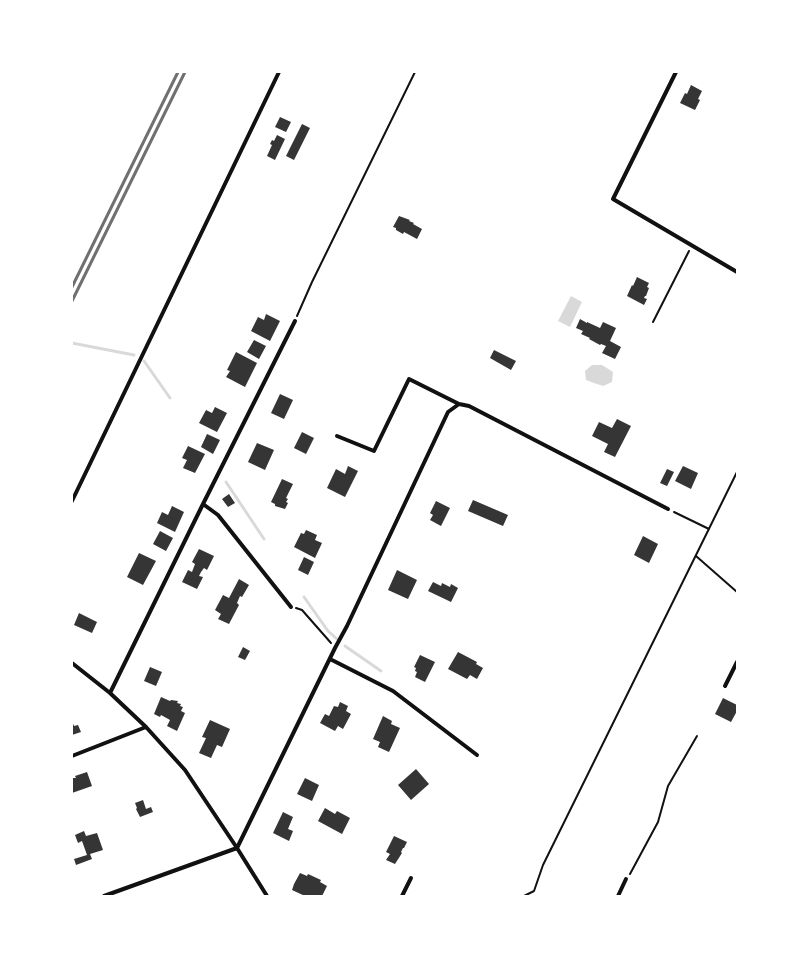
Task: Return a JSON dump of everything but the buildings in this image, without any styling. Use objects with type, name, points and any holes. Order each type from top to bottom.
[{"type":"street","points":[[72,501],[279,72]]},
{"type":"street","points":[[676,72],[613,199],[737,272]]},
{"type":"street","points":[[110,693],[295,320]]},
{"type":"street","points":[[337,436],[374,451],[409,379],[459,404],[469,406],[668,508]]},
{"type":"street","points":[[104,896],[237,848],[335,648],[351,619],[448,412],[459,404]]},
{"type":"street","points":[[203,504],[218,515],[291,607]]},
{"type":"street","points":[[330,660],[392,691],[477,755]]},
{"type":"street","points":[[725,686],[737,662]]},
{"type":"street","points":[[72,663],[110,693],[146,727],[185,770],[267,896]]},
{"type":"street","points":[[72,756],[146,727]]},
{"type":"street","points":[[402,896],[411,878]]},
{"type":"street","points":[[618,896],[626,880]]},
{"type":"path","points":[[295,320],[414,72]]},
{"type":"path","points":[[653,322],[692,245]]},
{"type":"path","points":[[524,896],[534,892],[543,865],[737,472]]},
{"type":"path","points":[[668,508],[709,530]]},
{"type":"path","points":[[695,556],[737,592]]},
{"type":"path","points":[[291,607],[302,610],[335,648]]},
{"type":"path","points":[[626,880],[658,822],[668,786],[698,736]]},
{"type":"shaded area","points":[[571,296],[582,302],[570,327],[558,321]]},
{"type":"shaded area","points":[[592,365],[602,365],[613,372],[612,382],[603,386],[586,380],[585,371]]},
{"type":"waterway","points":[[72,343],[134,355]]},
{"type":"waterway","points":[[144,361],[170,398]]},
{"type":"waterway","points":[[226,482],[264,539]]},
{"type":"waterway","points":[[304,597],[328,631],[337,639]]},
{"type":"waterway","points":[[345,646],[381,671]]},
{"type":"railway","points":[[72,287],[178,72]]},
{"type":"railway","points":[[72,301],[185,72]]}]
